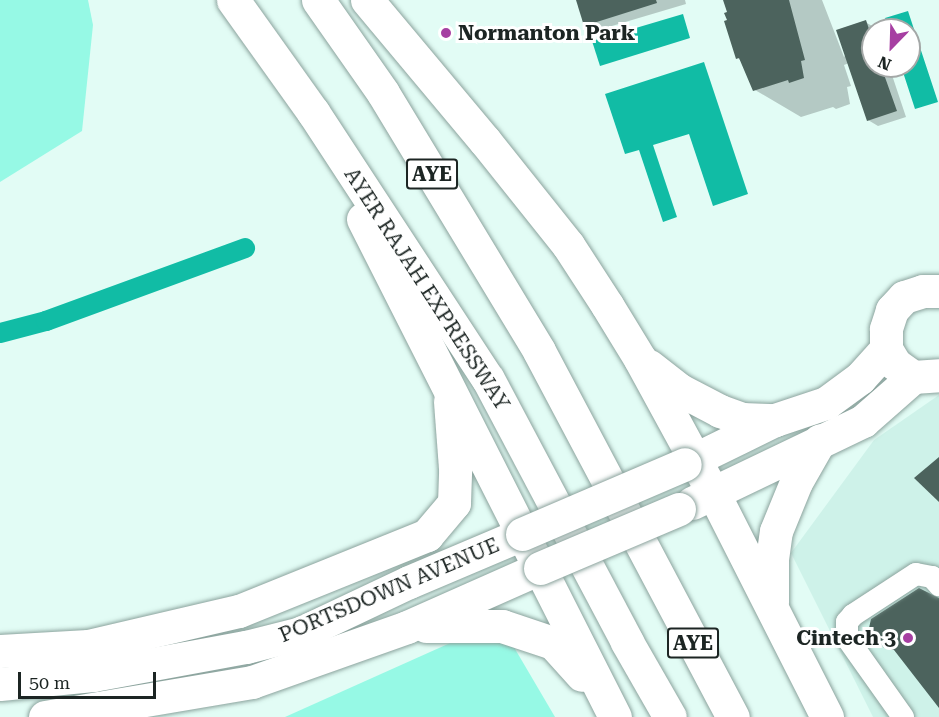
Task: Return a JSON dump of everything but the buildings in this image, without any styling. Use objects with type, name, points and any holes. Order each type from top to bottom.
[{"type":"highway","name":"AYER RAJAH EXPRESSWAY","points":[[233,0],[313,112],[488,379],[627,642],[670,717]]},
{"type":"highway","name":"AYE","points":[[318,0],[383,93],[539,351],[733,717]]},
{"type":"highway","points":[[367,0],[568,245],[640,359],[689,462],[772,607],[828,714]]},
{"type":"highway","points":[[313,112],[395,287],[448,386],[610,709]]},
{"type":"highway","points":[[926,376],[895,364],[886,349],[886,329],[892,310],[904,297],[923,291],[939,291]]},
{"type":"highway","points":[[689,462],[776,420],[826,403],[860,378],[886,349]]},
{"type":"highway","points":[[640,359],[680,390],[720,411],[742,419],[776,420]]},
{"type":"highway","points":[[708,495],[863,421],[926,376]]},
{"type":"highway","points":[[409,582],[441,543],[454,503],[455,468],[448,386]]},
{"type":"highway","points":[[772,607],[772,559],[776,531],[796,482],[820,440]]},
{"type":"highway","name":"PORTSDOWN AVENUE","points":[[0,684],[93,675],[246,647],[301,633],[409,582],[689,462]]},
{"type":"highway","name":"PORTSDOWN AVENUE","points":[[61,716],[252,682],[408,627],[708,495]]},
{"type":"highway","points":[[0,651],[87,646],[239,611],[427,535],[454,503]]},
{"type":"highway","points":[[408,627],[478,624],[502,626],[553,643],[610,709]]},
{"type":"lane","points":[[903,717],[847,638],[847,622],[853,615],[916,574],[932,577],[939,585]]},
{"type":"shaded area","points":[[0,0],[88,0],[93,25],[82,131],[0,182]]},
{"type":"shaded area","points":[[908,11],[910,18],[885,18]]},
{"type":"shaded area","points":[[683,14],[690,38],[600,66],[592,41]]},
{"type":"shaded area","points":[[921,50],[938,102],[915,109],[905,78],[921,78]]},
{"type":"shaded area","points":[[704,62],[748,194],[713,206],[689,134],[653,145],[677,217],[663,222],[639,150],[625,154],[605,94]]},
{"type":"shaded area","points":[[939,395],[939,717],[873,717],[791,553],[874,440]]},
{"type":"shaded area","points":[[468,635],[508,637],[555,717],[285,717]]},
{"type":"waterway","points":[[0,333],[46,321],[245,248]]},
{"type":"place","name":"Normanton Park","points":[[446,33]]},
{"type":"place","name":"Cintech 3","points":[[908,638]]}]
